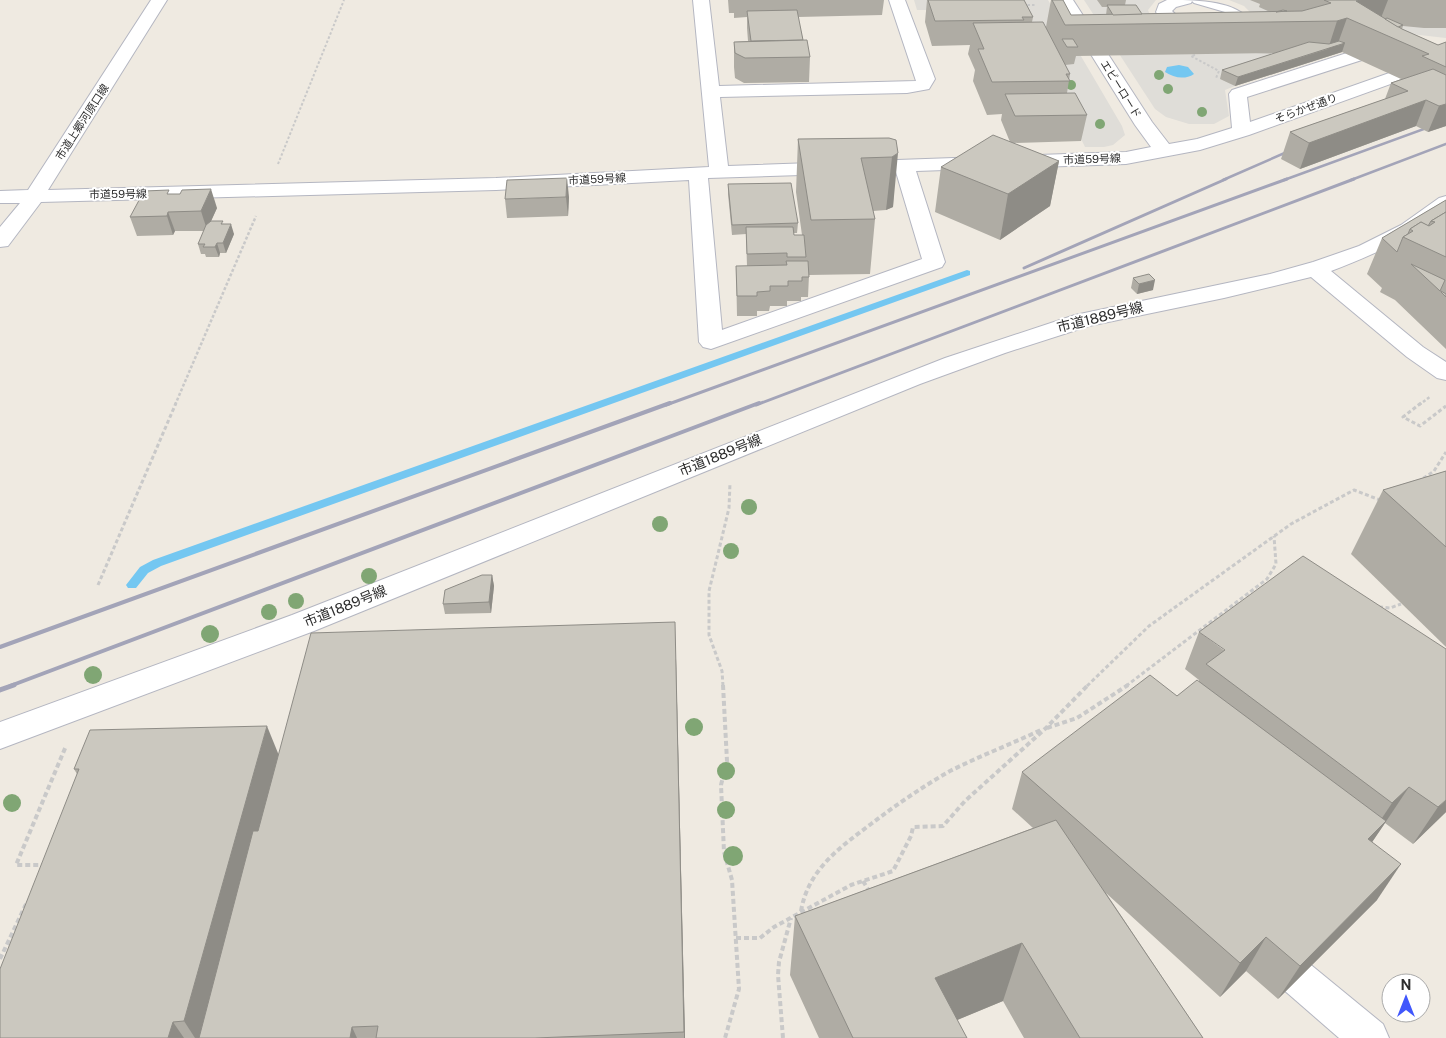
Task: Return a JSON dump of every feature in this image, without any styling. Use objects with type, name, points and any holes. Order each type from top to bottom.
[{"type":"street","name":"市道上郷河原口線","points":[[0,241],[34,196],[160,0]]},
{"type":"street","points":[[701,0],[710,92],[711,342],[934,262],[904,165]]},
{"type":"street","points":[[710,92],[907,88],[923,85],[926,79],[897,0]]},
{"type":"street","name":"エビーロード","points":[[1065,0],[1144,125],[1164,151]]},
{"type":"street","points":[[1186,0],[1165,4],[1164,12],[1167,17],[1174,22],[1210,30],[1222,29],[1238,23],[1240,18],[1237,14],[1217,2],[1200,0]]},
{"type":"street","points":[[1242,131],[1238,94],[1406,40]]},
{"type":"street","name":"そらかぜ通り","points":[[1164,151],[1200,144],[1242,131],[1443,49]]},
{"type":"street","name":"市道59号線","points":[[0,197],[496,184],[709,173],[1126,158],[1164,151]]},
{"type":"street","name":"市道1889号線","points":[[0,736],[303,623],[911,379],[1003,346],[1084,320],[1315,269],[1382,244],[1410,230],[1446,202]]},
{"type":"street","points":[[1315,269],[1415,352],[1446,373]]},
{"type":"street","points":[[1298,978],[1369,1038]]},
{"type":"path","points":[[98,585],[267,190],[344,0]]},
{"type":"path","points":[[1015,5],[1035,5]]},
{"type":"path","points":[[1200,53],[1191,56],[1219,71],[1215,79]]},
{"type":"path","points":[[1422,403],[1403,416],[1420,426],[1446,406]]},
{"type":"path","points":[[1415,486],[1420,479],[1434,472],[1446,452]]},
{"type":"path","points":[[725,1038],[739,989],[732,880],[724,852],[721,785],[727,761],[722,671],[709,635],[709,591],[729,508],[730,484],[727,478]]},
{"type":"path","points":[[736,938],[760,938],[801,911],[851,885],[892,871],[911,836],[912,827],[943,826],[965,801],[1046,728],[1123,649],[1149,626],[1274,536],[1314,510],[1354,490],[1390,503]]},
{"type":"path","points":[[801,911],[802,898],[810,881],[821,865],[844,844],[907,797],[938,778],[1046,728],[1077,718],[1120,691],[1163,656],[1261,585],[1274,573],[1277,555],[1274,536]]},
{"type":"path","points":[[1371,607],[1390,608],[1401,604]]},
{"type":"path","points":[[40,874],[44,865],[16,865],[70,737]]},
{"type":"path","points":[[864,881],[871,897]]},
{"type":"path","points":[[0,959],[28,899]]},
{"type":"path","points":[[783,1038],[778,976],[779,962],[792,917]]},
{"type":"shaded area","points":[[914,0],[1048,0],[1122,126],[1125,135],[1113,145],[1085,147],[1018,10],[917,10]]},
{"type":"shaded area","points":[[1084,0],[1156,0],[1148,10],[1150,15],[1256,18],[1244,6],[1229,0],[1289,0],[1446,18],[1446,38],[1402,33],[1235,86],[1225,90],[1229,116],[1214,124],[1189,124],[1166,117],[1155,109]]},
{"type":"water","points":[[1179,65],[1188,67],[1194,74],[1180,78],[1165,72],[1167,67]]},
{"type":"building","points":[[928,0],[1024,0],[1033,17],[1022,17],[1024,20],[935,21]]},
{"type":"building","points":[[1052,0],[1063,0],[1071,15],[1302,11],[1331,3],[1324,0],[1361,0],[1356,1],[1402,29],[1438,45],[1446,42],[1446,67],[1422,56],[1429,54],[1347,18],[1337,21],[1065,25]]},
{"type":"building","points":[[1107,5],[1136,5],[1142,14],[1113,15]]},
{"type":"building","points":[[797,10],[803,40],[751,41],[747,11]]},
{"type":"building","points":[[1387,18],[1403,25],[1398,27],[1385,19]]},
{"type":"building","points":[[1043,22],[1070,74],[1066,74],[1070,81],[992,82],[978,49],[984,49],[973,23]]},
{"type":"building","points":[[1062,39],[1073,39],[1078,47],[1067,47]]},
{"type":"building","points":[[807,40],[810,57],[745,58],[735,53],[734,42]]},
{"type":"building","points":[[1339,41],[1345,43],[1238,77],[1222,70],[1309,42],[1329,44]]},
{"type":"building","points":[[1433,69],[1446,75],[1446,104],[1439,106],[1426,100],[1309,143],[1290,132],[1408,91],[1391,83]]},
{"type":"building","points":[[1075,93],[1087,115],[1015,116],[1005,94]]},
{"type":"building","points":[[993,135],[1059,161],[1008,194],[941,167]]},
{"type":"building","points":[[889,138],[896,140],[898,153],[892,157],[861,158],[875,219],[811,220],[798,139]]},
{"type":"building","points":[[567,178],[566,197],[505,199],[507,180]]},
{"type":"building","points":[[791,183],[798,223],[732,225],[728,184]]},
{"type":"building","points":[[211,189],[201,211],[168,212],[167,216],[130,217],[144,191],[169,190],[167,194],[180,194],[182,190]]},
{"type":"building","points":[[1446,200],[1446,212],[1431,221],[1428,226],[1421,222],[1410,229],[1408,234],[1403,237],[1397,252],[1382,238]]},
{"type":"building","points":[[1446,212],[1446,257],[1403,237],[1413,231],[1410,229],[1421,222],[1429,226],[1435,222],[1431,221]]},
{"type":"building","points":[[211,221],[223,221],[221,224],[231,224],[223,243],[217,243],[215,247],[203,247],[205,244],[198,244],[206,225]]},
{"type":"building","points":[[746,227],[793,227],[794,235],[804,235],[806,257],[787,257],[787,253],[747,254]]},
{"type":"building","points":[[786,261],[808,261],[809,277],[802,277],[802,281],[788,281],[788,286],[770,286],[770,291],[757,292],[757,296],[737,296],[736,266],[787,265]]},
{"type":"building","points":[[1411,264],[1445,280],[1440,291]]},
{"type":"building","points":[[1149,274],[1155,280],[1139,284],[1133,278]]},
{"type":"building","points":[[1446,471],[1446,547],[1383,490]]},
{"type":"building","points":[[1303,556],[1446,649],[1446,800],[1438,807],[1409,787],[1392,803],[1206,664],[1225,650],[1199,632]]},
{"type":"building","points":[[482,575],[492,575],[489,602],[443,604],[445,590]]},
{"type":"building","points":[[675,622],[684,1032],[535,1038],[376,1038],[378,1026],[352,1027],[350,1038],[199,1038],[253,831],[258,831],[311,633]]},
{"type":"building","points":[[1150,675],[1177,696],[1197,680],[1386,821],[1368,839],[1401,864],[1300,966],[1266,937],[1240,963],[1022,772]]},
{"type":"building","points":[[267,726],[184,1021],[173,1022],[168,1038],[0,1038],[0,969],[79,769],[74,769],[90,730]]},
{"type":"building","points":[[1056,820],[1203,1038],[1080,1038],[1022,943],[935,978],[967,1038],[853,1038],[795,916]]},
{"type":"waterway","points":[[132,585],[144,570],[157,563],[967,273]]},
{"type":"railway","points":[[1284,180],[1446,121]]},
{"type":"railway","points":[[1351,180],[1446,144]]},
{"type":"railway","points":[[1223,180],[1296,148]]},
{"type":"railway","points":[[1024,268],[1226,179]]},
{"type":"railway","points":[[666,405],[1287,179]]},
{"type":"railway","points":[[756,405],[1354,179]]},
{"type":"railway","points":[[0,647],[670,403]]},
{"type":"railway","points":[[10,686],[759,403]]},
{"type":"railway","points":[[0,690],[14,685]]}]
